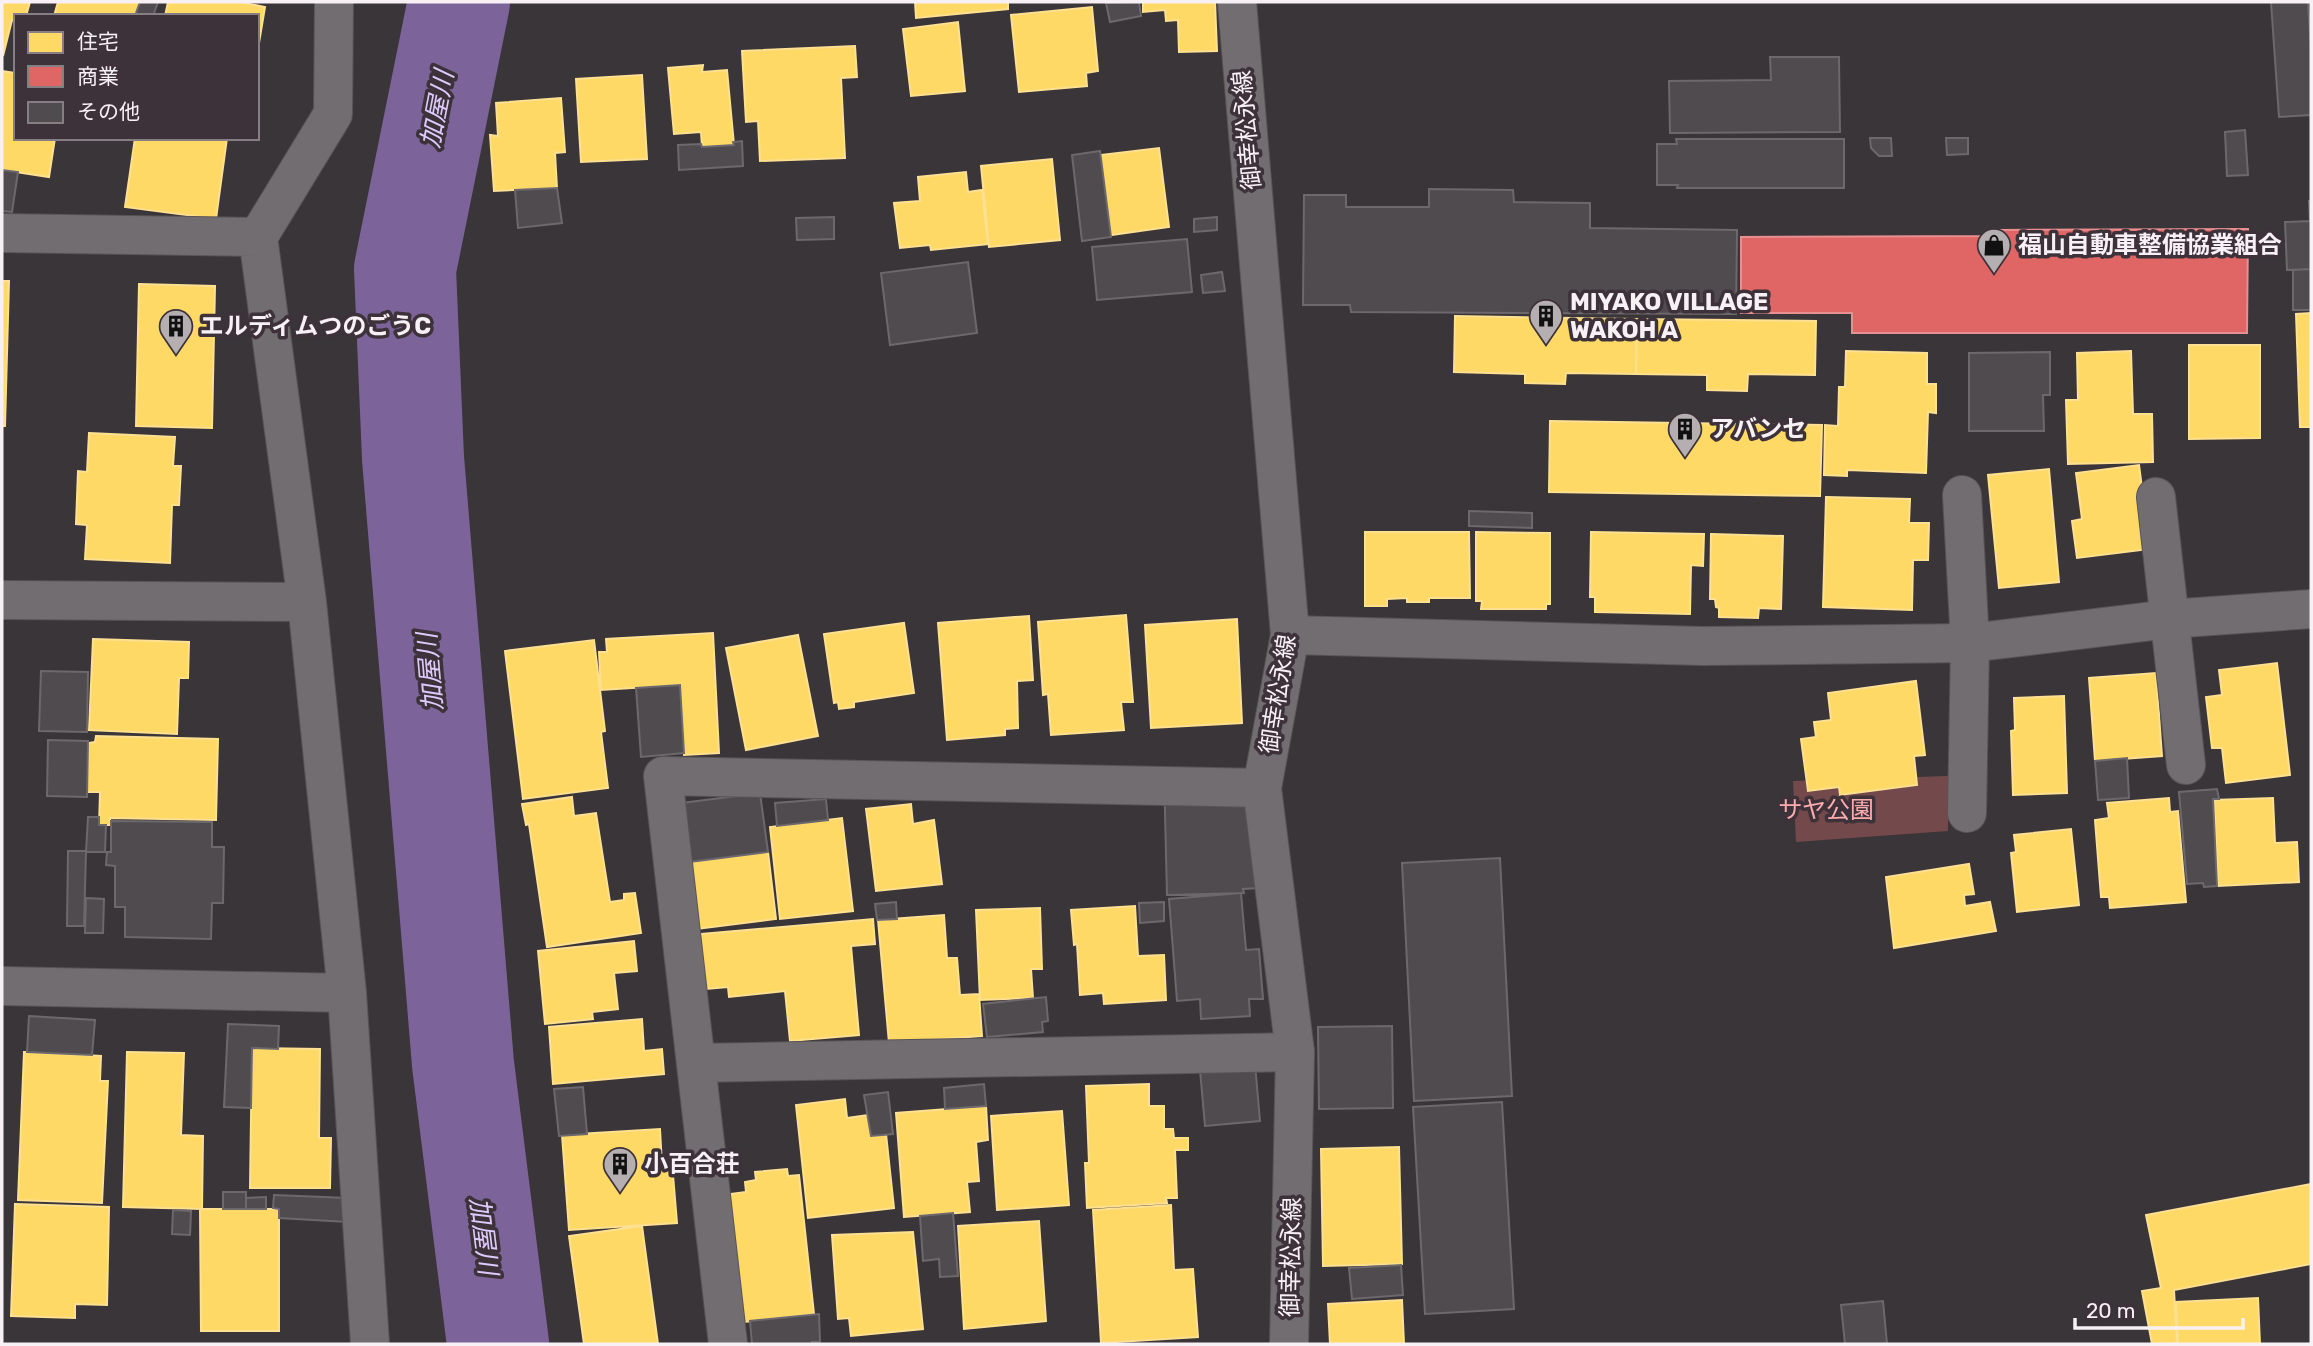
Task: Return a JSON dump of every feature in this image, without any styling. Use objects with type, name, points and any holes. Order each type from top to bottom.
[{"type":"street","points":[[334,2],[333,114],[258,237],[307,602],[347,993],[370,1344]]},
{"type":"street","name":"御幸松永線","points":[[1237,2],[1290,635],[1262,788],[1295,1052],[1289,1344]]},
{"type":"street","points":[[2,233],[258,237]]},
{"type":"street","points":[[1962,495],[1970,643],[1967,813]]},
{"type":"street","points":[[2156,497],[2186,765]]},
{"type":"street","points":[[2,600],[307,602]]},
{"type":"street","points":[[1290,635],[1703,646],[1970,643],[2169,619],[2311,609]]},
{"type":"street","points":[[727,1344],[663,776],[1262,788]]},
{"type":"street","points":[[2,986],[347,993]]},
{"type":"street","points":[[697,1063],[1295,1052]]},
{"type":"green space","name":"サヤ公園","points":[[1948,776],[1948,831],[1796,842],[1793,781]]},
{"type":"building: 住宅","points":[[2,2],[30,2],[27,14],[14,14],[3,56]]},
{"type":"building: 住宅","points":[[58,2],[140,2],[136,14],[55,14]]},
{"type":"building: 住宅","points":[[168,2],[240,2],[265,7],[259,43],[259,14],[165,14]]},
{"type":"building: 住宅","points":[[915,2],[1008,2],[1008,9],[916,18]]},
{"type":"building: 住宅","points":[[1143,2],[1215,2],[1217,51],[1179,52],[1178,20],[1166,21],[1165,10],[1143,12]]},
{"type":"building: 住宅","points":[[1092,7],[1098,71],[1086,73],[1087,86],[1019,92],[1011,15]]},
{"type":"building: 住宅","points":[[958,22],[965,91],[911,96],[903,29]]},
{"type":"building: 住宅","points":[[855,46],[857,77],[841,78],[845,158],[760,161],[758,121],[746,122],[742,51]]},
{"type":"building: 住宅","points":[[703,65],[702,72],[727,70],[734,145],[702,147],[701,132],[674,134],[668,68]]},
{"type":"building: 住宅","points":[[2,71],[14,73],[14,140],[55,140],[49,177],[2,170]]},
{"type":"building: 住宅","points":[[642,75],[647,159],[581,162],[576,79]]},
{"type":"building: 住宅","points":[[561,98],[565,152],[555,153],[557,188],[494,191],[490,135],[498,136],[496,103]]},
{"type":"building: 住宅","points":[[135,140],[227,140],[216,219],[125,207]]},
{"type":"building: 住宅","points":[[1159,148],[1169,227],[1111,235],[1100,155]]},
{"type":"building: 住宅","points":[[1052,159],[1060,240],[989,247],[981,166]]},
{"type":"building: 住宅","points":[[966,172],[968,192],[982,190],[988,244],[931,250],[930,245],[900,248],[894,203],[920,201],[918,177]]},
{"type":"building: 住宅","points":[[2,281],[9,281],[5,426],[2,426]]},
{"type":"building: 住宅","name":"エルディムつのごうC","points":[[139,284],[215,286],[212,428],[136,426]]},
{"type":"building: 住宅","points":[[2311,313],[2311,427],[2300,427],[2296,314]]},
{"type":"building: 住宅","name":"MIYAKO VILLAGE WAKOH A","points":[[1455,316],[1637,319],[1636,374],[1566,373],[1565,384],[1525,383],[1525,374],[1454,372]]},
{"type":"building: 住宅","points":[[1637,319],[1816,321],[1815,375],[1748,374],[1747,391],[1707,390],[1707,375],[1636,374]]},
{"type":"building: 住宅","points":[[2189,345],[2260,345],[2260,438],[2189,439]]},
{"type":"building: 住宅","points":[[1846,351],[1927,353],[1927,384],[1936,384],[1936,413],[1928,412],[1926,473],[1847,470],[1847,476],[1824,475],[1825,425],[1838,426],[1839,387],[1845,387]]},
{"type":"building: 住宅","points":[[2131,351],[2133,414],[2152,414],[2153,462],[2068,464],[2066,400],[2078,400],[2077,353]]},
{"type":"building: 住宅","name":"アバンセ","points":[[1550,421],[1822,425],[1820,496],[1549,492]]},
{"type":"building: 住宅","points":[[89,433],[175,437],[173,466],[181,466],[179,505],[172,505],[170,563],[85,559],[87,525],[76,524],[78,471],[87,472]]},
{"type":"building: 住宅","points":[[2139,465],[2150,549],[2077,558],[2072,521],[2082,519],[2076,473]]},
{"type":"building: 住宅","points":[[2049,469],[2059,582],[1999,588],[1988,475]]},
{"type":"building: 住宅","points":[[1826,497],[1910,499],[1909,523],[1929,523],[1928,560],[1913,560],[1912,610],[1823,607]]},
{"type":"building: 住宅","points":[[1365,532],[1469,532],[1470,598],[1429,598],[1429,602],[1407,602],[1407,598],[1387,599],[1387,606],[1365,606]]},
{"type":"building: 住宅","points":[[1476,532],[1550,533],[1550,604],[1546,604],[1546,609],[1481,609],[1482,601],[1476,601]]},
{"type":"building: 住宅","points":[[1591,532],[1704,534],[1703,566],[1691,565],[1690,614],[1595,612],[1595,597],[1590,597]]},
{"type":"building: 住宅","points":[[1711,534],[1783,536],[1781,609],[1759,608],[1758,618],[1719,617],[1715,599],[1710,599]]},
{"type":"building: 住宅","points":[[1126,615],[1133,702],[1121,702],[1124,730],[1051,735],[1048,694],[1043,695],[1038,622]]},
{"type":"building: 住宅","points":[[1029,616],[1033,680],[1017,681],[1018,728],[1005,729],[1005,735],[947,740],[938,623]]},
{"type":"building: 住宅","points":[[1237,619],[1242,723],[1151,728],[1145,625]]},
{"type":"building: 住宅","points":[[904,623],[914,693],[854,702],[854,707],[839,709],[838,702],[834,703],[824,634]]},
{"type":"building: 住宅","points":[[713,633],[719,753],[684,755],[680,685],[601,690],[599,652],[607,652],[606,639]]},
{"type":"building: 住宅","points":[[798,635],[818,736],[746,750],[726,648]]},
{"type":"building: 住宅","points":[[93,639],[189,642],[188,678],[179,678],[177,734],[89,730]]},
{"type":"building: 住宅","points":[[594,640],[605,731],[601,732],[608,788],[523,799],[505,651]]},
{"type":"building: 住宅","points":[[2277,663],[2290,775],[2226,783],[2222,748],[2212,748],[2206,697],[2222,695],[2219,670]]},
{"type":"building: 住宅","points":[[2156,673],[2162,756],[2095,761],[2089,678]]},
{"type":"building: 住宅","points":[[1916,681],[1925,755],[1914,756],[1917,785],[1840,795],[1839,787],[1808,791],[1801,739],[1816,737],[1814,722],[1831,720],[1828,693]]},
{"type":"building: 住宅","points":[[2064,696],[2067,793],[2013,795],[2011,731],[2015,730],[2014,698]]},
{"type":"building: 住宅","points":[[96,736],[218,739],[216,820],[110,818],[110,825],[99,825],[100,792],[87,792],[88,743],[95,742]]},
{"type":"building: 住宅","points":[[572,797],[574,816],[596,813],[610,902],[624,900],[624,894],[635,893],[641,933],[547,947],[529,824],[526,825],[522,804]]},
{"type":"building: 住宅","points":[[2169,798],[2170,812],[2178,811],[2186,902],[2110,908],[2109,897],[2101,897],[2095,820],[2109,818],[2107,803]]},
{"type":"building: 住宅","points":[[2273,798],[2275,843],[2297,842],[2299,882],[2218,886],[2214,800]]},
{"type":"building: 住宅","points":[[911,804],[913,824],[934,820],[942,884],[876,891],[866,809]]},
{"type":"building: 住宅","points":[[842,818],[853,911],[780,919],[770,827]]},
{"type":"building: 住宅","points":[[2071,829],[2079,905],[2017,912],[2011,853],[2016,852],[2014,835]]},
{"type":"building: 住宅","points":[[768,852],[776,919],[689,930],[681,863]]},
{"type":"building: 住宅","points":[[1969,864],[1974,894],[1964,895],[1965,906],[1990,902],[1996,931],[1894,948],[1886,877]]},
{"type":"building: 住宅","points":[[1135,906],[1138,956],[1164,955],[1166,1000],[1104,1004],[1103,993],[1080,995],[1077,944],[1074,945],[1071,910]]},
{"type":"building: 住宅","points":[[1040,908],[1042,969],[1031,969],[1033,998],[980,1000],[976,910]]},
{"type":"building: 住宅","points":[[944,915],[947,958],[957,958],[960,995],[979,994],[982,1036],[889,1043],[878,920]]},
{"type":"building: 住宅","points":[[873,919],[875,944],[851,946],[859,1035],[790,1041],[785,991],[729,997],[728,987],[695,990],[690,935]]},
{"type":"building: 住宅","points":[[634,941],[637,971],[614,973],[618,1009],[592,1012],[593,1019],[545,1024],[538,951]]},
{"type":"building: 住宅","points":[[642,1019],[644,1051],[662,1049],[664,1074],[553,1084],[549,1027]]},
{"type":"building: 住宅","points":[[252,1048],[320,1049],[319,1138],[331,1138],[330,1188],[250,1188]]},
{"type":"building: 住宅","points":[[24,1052],[101,1056],[100,1081],[108,1081],[102,1203],[18,1200]]},
{"type":"building: 住宅","points":[[127,1052],[184,1053],[181,1135],[203,1136],[202,1209],[123,1207]]},
{"type":"building: 住宅","points":[[1149,1084],[1149,1106],[1164,1106],[1164,1129],[1173,1129],[1174,1138],[1188,1138],[1188,1150],[1175,1150],[1177,1198],[1166,1198],[1167,1203],[1087,1208],[1085,1163],[1089,1163],[1086,1086]]},
{"type":"building: 住宅","points":[[845,1099],[847,1118],[869,1115],[871,1136],[886,1134],[894,1208],[808,1218],[796,1105]]},
{"type":"building: 住宅","points":[[986,1106],[988,1140],[976,1142],[979,1181],[967,1182],[970,1212],[904,1217],[896,1113]]},
{"type":"building: 住宅","points":[[1062,1111],[1069,1205],[997,1210],[991,1116]]},
{"type":"building: 住宅","name":"小百合荘","points":[[660,1129],[662,1165],[672,1163],[677,1223],[569,1230],[562,1135]]},
{"type":"building: 住宅","points":[[1399,1147],[1402,1264],[1323,1266],[1321,1149]]},
{"type":"building: 住宅","points":[[787,1169],[788,1176],[799,1175],[814,1314],[736,1323],[722,1195],[746,1192],[745,1182],[756,1180],[755,1172]]},
{"type":"building: 住宅","points":[[2311,1184],[2311,1264],[2174,1290],[2177,1343],[2152,1344],[2142,1291],[2161,1288],[2146,1215]]},
{"type":"building: 住宅","points":[[15,1204],[109,1207],[107,1305],[75,1304],[75,1318],[11,1316]]},
{"type":"building: 住宅","points":[[1171,1205],[1174,1270],[1193,1269],[1198,1337],[1101,1343],[1093,1210]]},
{"type":"building: 住宅","points":[[200,1209],[279,1209],[279,1331],[201,1331]]},
{"type":"building: 住宅","points":[[1039,1221],[1046,1321],[964,1329],[958,1226]]},
{"type":"building: 住宅","points":[[642,1226],[658,1344],[584,1344],[569,1236]]},
{"type":"building: 住宅","points":[[913,1232],[923,1329],[851,1336],[849,1318],[838,1319],[832,1235]]},
{"type":"building: 住宅","points":[[2258,1298],[2260,1344],[2178,1344],[2176,1302]]},
{"type":"building: 住宅","points":[[1402,1300],[1404,1344],[1330,1344],[1328,1304]]},
{"type":"building: 商業","name":"福山自動車整備協業組合","points":[[2248,229],[2247,333],[1852,333],[1852,313],[1741,313],[1741,237],[1995,236],[1995,230]]},
{"type":"building: その他","points":[[140,2],[158,2],[154,14],[136,14]]},
{"type":"building: その他","points":[[1139,2],[1141,16],[1110,22],[1106,3]]},
{"type":"building: その他","points":[[2271,2],[2308,2],[2311,115],[2279,117]]},
{"type":"building: その他","points":[[1770,57],[1839,57],[1840,132],[1670,133],[1669,81],[1771,80]]},
{"type":"building: その他","points":[[2245,130],[2248,175],[2227,176],[2225,132]]},
{"type":"building: その他","points":[[1870,138],[1891,138],[1892,156],[1879,156],[1871,148]]},
{"type":"building: その他","points":[[1946,138],[1968,138],[1968,154],[1947,155]]},
{"type":"building: その他","points":[[1676,139],[1844,139],[1844,188],[1677,188],[1678,185],[1657,185],[1657,144],[1677,144]]},
{"type":"building: その他","points":[[742,141],[743,166],[679,170],[678,145],[734,145],[733,142]]},
{"type":"building: その他","points":[[1100,151],[1111,237],[1082,241],[1072,155]]},
{"type":"building: その他","points":[[2,170],[18,172],[12,212],[2,211]]},
{"type":"building: その他","points":[[557,188],[562,223],[518,228],[515,190]]},
{"type":"building: その他","points":[[1429,189],[1513,190],[1514,202],[1590,203],[1590,228],[1737,230],[1736,314],[1351,312],[1350,305],[1303,305],[1304,195],[1346,195],[1346,207],[1429,207]]},
{"type":"building: その他","points":[[2311,201],[2311,269],[2287,270],[2285,222],[2310,221]]},
{"type":"building: その他","points":[[834,217],[834,239],[797,240],[796,218]]},
{"type":"building: その他","points":[[1217,217],[1217,230],[1194,232],[1194,219]]},
{"type":"building: その他","points":[[1187,239],[1192,292],[1097,300],[1092,247]]},
{"type":"building: その他","points":[[968,262],[977,333],[890,345],[881,273]]},
{"type":"building: その他","points":[[2311,269],[2311,310],[2293,310],[2293,270]]},
{"type":"building: その他","points":[[1222,272],[1225,291],[1203,293],[1201,275]]},
{"type":"building: その他","points":[[2050,352],[2050,395],[2043,395],[2044,431],[1969,431],[1969,353]]},
{"type":"building: その他","points":[[1469,511],[1532,513],[1532,528],[1469,526]]},
{"type":"building: その他","points":[[41,671],[88,672],[87,732],[39,731]]},
{"type":"building: その他","points":[[680,685],[684,753],[641,757],[636,688]]},
{"type":"building: その他","points":[[48,740],[88,741],[87,797],[47,796]]},
{"type":"building: その他","points":[[2127,758],[2129,798],[2098,800],[2095,761]]},
{"type":"building: その他","points":[[1164,772],[1256,794],[1259,888],[1243,889],[1244,893],[1167,895]]},
{"type":"building: その他","points":[[2217,789],[2219,799],[2213,799],[2217,886],[2187,884],[2179,792]]},
{"type":"building: その他","points":[[760,793],[768,852],[681,863],[682,803]]},
{"type":"building: その他","points":[[826,799],[828,820],[777,826],[775,803]]},
{"type":"building: その他","points":[[88,817],[99,817],[99,825],[106,825],[105,852],[86,852]]},
{"type":"building: その他","points":[[111,821],[212,822],[212,847],[224,847],[223,903],[212,903],[211,939],[125,937],[125,907],[115,907],[115,866],[106,865],[107,852],[111,852]]},
{"type":"building: その他","points":[[68,851],[86,851],[84,926],[67,926]]},
{"type":"building: その他","points":[[1500,858],[1512,1096],[1414,1101],[1402,863]]},
{"type":"building: その他","points":[[1241,893],[1246,950],[1259,949],[1263,999],[1249,999],[1250,1016],[1201,1019],[1200,999],[1177,1001],[1169,899]]},
{"type":"building: その他","points":[[86,898],[104,899],[103,933],[85,933]]},
{"type":"building: その他","points":[[896,902],[897,919],[877,920],[875,904]]},
{"type":"building: その他","points":[[1164,902],[1164,921],[1140,923],[1139,903]]},
{"type":"building: その他","points":[[1046,997],[1048,1021],[1042,1022],[1043,1032],[987,1037],[983,1004]]},
{"type":"building: その他","points":[[29,1016],[95,1020],[92,1055],[27,1052]]},
{"type":"building: その他","points":[[228,1024],[279,1026],[278,1049],[252,1048],[251,1108],[224,1107]]},
{"type":"building: その他","points":[[1392,1026],[1393,1108],[1319,1109],[1318,1027]]},
{"type":"building: その他","points":[[1255,1064],[1260,1121],[1205,1126],[1200,1070]]},
{"type":"building: その他","points":[[984,1084],[986,1106],[945,1109],[944,1088]]},
{"type":"building: その他","points":[[583,1087],[587,1134],[559,1136],[554,1089]]},
{"type":"building: その他","points":[[888,1092],[893,1134],[871,1136],[864,1095]]},
{"type":"building: その他","points":[[1502,1102],[1514,1309],[1425,1314],[1413,1107]]},
{"type":"building: その他","points":[[223,1192],[246,1192],[246,1209],[223,1209]]},
{"type":"building: その他","points":[[274,1195],[348,1198],[347,1222],[279,1218],[279,1209],[273,1208]]},
{"type":"building: その他","points":[[266,1197],[266,1209],[246,1209],[246,1198]]},
{"type":"building: その他","points":[[173,1210],[191,1211],[190,1235],[172,1234]]},
{"type":"building: その他","points":[[953,1213],[958,1276],[940,1277],[939,1259],[923,1261],[920,1216]]},
{"type":"building: その他","points":[[1401,1265],[1403,1295],[1352,1299],[1349,1268]]},
{"type":"building: その他","points":[[1883,1301],[1887,1344],[1845,1344],[1841,1305]]},
{"type":"building: その他","points":[[819,1314],[820,1342],[752,1344],[750,1321]]},
{"type":"waterway","name":"加屋川","points":[[459,2],[405,269],[413,458],[463,1064],[498,1344]]},
{"type":"place","name":"福山自動車整備協業組合","points":[[1994,275]]},
{"type":"place","name":"MIYAKO VILLAGE WAKOH A","points":[[1546,346]]},
{"type":"place","name":"エルディムつのごうC","points":[[176,356]]},
{"type":"place","name":"アバンセ","points":[[1685,459]]},
{"type":"place","name":"小百合荘","points":[[620,1194]]}]
